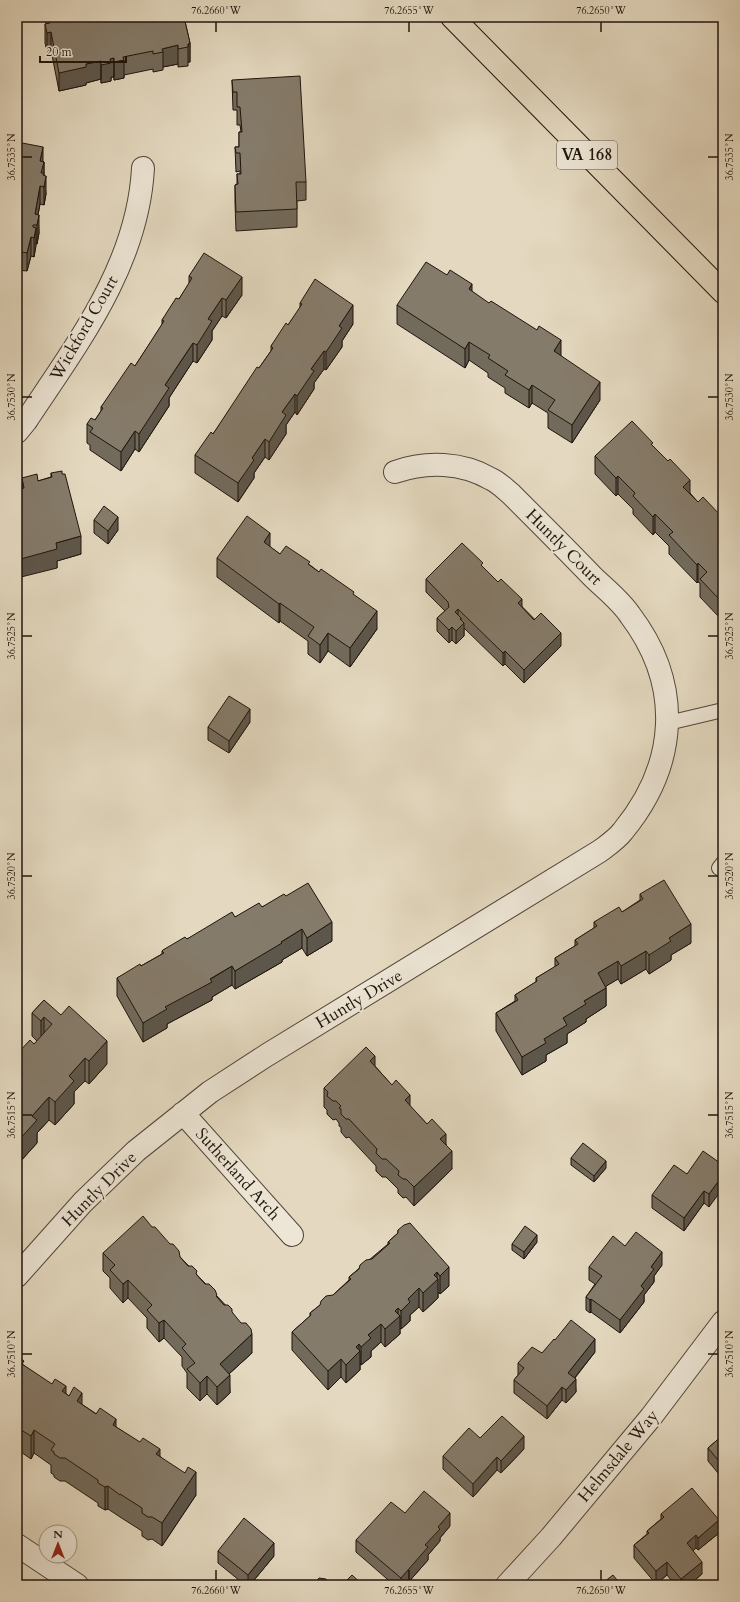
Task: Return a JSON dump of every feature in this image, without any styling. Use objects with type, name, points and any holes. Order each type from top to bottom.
[{"type":"highway","name":"VA 168","points":[[452,17],[723,292]]},
{"type":"street","name":"Wickford Court","points":[[17,432],[26,421],[77,344],[106,295],[122,260],[132,232],[143,168]]},
{"type":"street","name":"Huntly Court","points":[[394,472],[436,464],[465,467],[492,479],[511,494],[630,614],[656,658],[666,693],[667,718]]},
{"type":"street","name":"Huntly Drive","points":[[17,1276],[83,1202],[136,1151],[210,1092],[267,1055],[555,880],[600,851],[623,832],[639,811],[654,784],[664,752],[667,718]]},
{"type":"street","name":"Sutherland Arch","points":[[184,1113],[292,1235]]},
{"type":"street","name":"Helmsdale Way","points":[[507,1585],[551,1537],[651,1417],[723,1322]]},
{"type":"street","points":[[17,1545],[77,1585]]},
{"type":"lane","points":[[667,718],[723,710]]},
{"type":"building","points":[[48,17],[184,17],[190,43],[188,44],[188,47],[178,49],[178,45],[162,49],[163,52],[153,54],[153,51],[123,57],[124,60],[114,62],[114,58],[110,59],[111,63],[101,65],[101,61],[86,64],[86,67],[59,73],[51,32],[47,33],[45,24],[50,23]]},
{"type":"building","points":[[300,76],[306,182],[296,182],[297,209],[236,212],[235,185],[238,184],[237,174],[241,174],[240,153],[236,153],[235,147],[239,147],[239,132],[242,132],[240,107],[237,107],[237,92],[233,92],[232,80]]},
{"type":"building","points":[[17,142],[43,147],[40,161],[44,162],[41,173],[44,173],[43,175],[46,176],[44,187],[40,186],[35,214],[39,215],[37,225],[33,225],[33,227],[36,228],[34,238],[31,237],[27,253],[17,251]]},
{"type":"building","points":[[204,253],[242,277],[226,300],[222,298],[208,319],[212,321],[197,345],[193,343],[165,385],[169,388],[139,434],[135,431],[121,452],[90,432],[93,428],[87,424],[91,418],[95,420],[103,408],[101,407],[131,363],[135,366],[164,321],[162,320],[176,298],[179,299],[192,278],[189,276]]},
{"type":"building","points":[[426,262],[447,275],[450,270],[472,284],[469,289],[489,303],[491,301],[537,330],[539,326],[561,340],[554,351],[600,382],[572,425],[548,410],[555,400],[532,385],[529,390],[505,375],[508,371],[488,358],[490,355],[469,342],[465,349],[397,305]]},
{"type":"building","points":[[315,279],[353,305],[339,326],[342,328],[326,352],[324,351],[311,369],[314,371],[297,396],[295,394],[282,412],[286,415],[269,442],[265,439],[252,458],[254,460],[238,483],[195,455],[211,432],[213,434],[257,367],[259,368],[273,348],[271,346],[286,323],[288,325],[302,304],[300,303]]},
{"type":"building","points":[[632,421],[653,443],[651,444],[668,461],[670,459],[690,480],[683,487],[698,502],[703,497],[723,518],[723,595],[719,599],[700,579],[707,572],[698,563],[697,565],[669,535],[673,532],[655,514],[653,517],[633,496],[635,493],[618,476],[616,478],[595,456]]},
{"type":"building","points":[[62,471],[62,474],[65,474],[81,536],[56,543],[57,549],[17,560],[17,490],[24,488],[22,478],[37,474],[38,481],[52,477],[51,473]]},
{"type":"building","points":[[104,506],[118,517],[108,531],[94,520]]},
{"type":"building","points":[[247,516],[270,533],[264,542],[280,554],[286,546],[310,562],[308,564],[319,572],[321,569],[354,592],[353,594],[377,611],[350,648],[328,633],[320,645],[308,636],[314,627],[280,603],[279,604],[217,558]]},
{"type":"building","points":[[462,543],[483,563],[481,565],[498,582],[501,579],[522,599],[518,603],[534,620],[541,613],[561,633],[524,670],[505,651],[503,653],[458,609],[455,612],[464,623],[456,631],[452,627],[449,630],[437,618],[449,607],[448,602],[426,579]]},
{"type":"building","points":[[229,696],[250,709],[229,741],[208,727]]},
{"type":"building","points":[[664,880],[691,924],[669,938],[671,941],[649,955],[646,951],[621,966],[618,961],[598,973],[606,988],[584,1001],[586,1004],[563,1018],[567,1025],[544,1039],[546,1043],[522,1057],[496,1013],[518,1000],[515,995],[537,981],[536,978],[559,964],[555,958],[578,944],[575,940],[597,926],[594,922],[619,907],[622,912],[643,899],[640,894]]},
{"type":"building","points":[[308,883],[332,922],[307,938],[302,929],[281,942],[282,943],[235,971],[232,966],[210,979],[212,982],[165,1007],[167,1009],[143,1023],[117,978],[140,964],[141,966],[164,953],[162,951],[163,950],[185,937],[187,939],[232,912],[235,917],[259,903],[262,907],[284,894],[286,896]]},
{"type":"building","points":[[44,1000],[61,1015],[69,1006],[107,1041],[89,1061],[85,1058],[69,1076],[74,1081],[55,1102],[49,1097],[32,1116],[37,1120],[19,1140],[17,1138],[17,1074],[20,1070],[17,1068],[17,1054],[30,1040],[34,1044],[52,1024],[44,1017],[41,1021],[32,1013]]},
{"type":"building","points":[[366,1047],[375,1056],[370,1061],[392,1085],[396,1080],[410,1095],[405,1100],[427,1124],[432,1119],[446,1134],[440,1139],[452,1151],[414,1187],[406,1179],[403,1179],[398,1175],[399,1171],[386,1159],[382,1159],[376,1153],[377,1149],[349,1119],[346,1119],[341,1114],[341,1109],[339,1108],[341,1106],[327,1096],[328,1092],[324,1088]]},
{"type":"building","points":[[583,1143],[606,1161],[594,1176],[571,1158]]},
{"type":"building","points":[[703,1151],[723,1165],[723,1175],[709,1194],[704,1191],[684,1218],[652,1195],[674,1165],[687,1174]]},
{"type":"building","points":[[143,1216],[170,1244],[173,1244],[179,1251],[180,1257],[188,1266],[192,1266],[197,1271],[196,1274],[205,1284],[209,1284],[215,1290],[216,1296],[224,1305],[228,1305],[232,1309],[232,1312],[241,1323],[246,1323],[251,1329],[252,1334],[220,1364],[230,1375],[217,1387],[207,1376],[200,1383],[187,1369],[195,1363],[182,1348],[186,1344],[164,1320],[159,1323],[147,1310],[152,1305],[128,1280],[123,1284],[110,1270],[115,1265],[103,1253]]},
{"type":"building","points":[[410,1223],[449,1267],[440,1276],[437,1272],[434,1275],[438,1279],[423,1293],[419,1288],[408,1299],[410,1302],[401,1311],[398,1308],[395,1311],[400,1316],[385,1329],[381,1324],[368,1335],[371,1338],[361,1347],[359,1344],[356,1347],[360,1351],[346,1365],[341,1359],[328,1371],[292,1332],[311,1315],[310,1313],[320,1305],[321,1301],[326,1296],[333,1295],[351,1279],[349,1277],[359,1269],[360,1265],[366,1260],[372,1259],[390,1243],[388,1242],[398,1233],[398,1230],[404,1225]]},
{"type":"building","points":[[525,1226],[537,1235],[524,1252],[512,1244]]},
{"type":"building","points":[[636,1232],[662,1252],[651,1267],[654,1269],[641,1286],[644,1289],[620,1320],[586,1297],[602,1276],[589,1267],[613,1236],[625,1246]]},
{"type":"building","points":[[571,1320],[595,1339],[568,1373],[576,1379],[566,1390],[562,1387],[547,1406],[514,1380],[524,1368],[518,1363],[532,1347],[542,1353]]},
{"type":"building","points":[[17,1356],[24,1361],[22,1364],[52,1384],[55,1379],[66,1386],[62,1391],[69,1396],[74,1387],[82,1393],[77,1401],[96,1414],[100,1408],[116,1419],[113,1425],[140,1442],[143,1438],[160,1449],[156,1454],[185,1473],[188,1467],[196,1472],[162,1523],[142,1513],[142,1508],[108,1486],[105,1487],[98,1483],[98,1480],[65,1458],[60,1458],[54,1454],[51,1450],[55,1444],[34,1430],[31,1436],[18,1428],[17,1430]]},
{"type":"building","points":[[502,1416],[524,1436],[501,1461],[497,1457],[473,1484],[443,1456],[469,1428],[480,1438]]},
{"type":"building","points":[[723,1435],[723,1466],[708,1448]]},
{"type":"building","points":[[692,1488],[719,1520],[698,1538],[696,1535],[687,1543],[702,1562],[681,1579],[667,1562],[656,1571],[634,1545],[649,1533],[647,1531],[664,1517],[661,1514]]},
{"type":"building","points":[[424,1491],[450,1513],[438,1527],[440,1529],[425,1545],[428,1547],[401,1578],[356,1540],[391,1502],[405,1513]]},
{"type":"building","points":[[244,1518],[274,1543],[248,1575],[218,1551]]},
{"type":"building","points":[[352,1575],[363,1585],[342,1585]]},
{"type":"building","points":[[613,1575],[621,1585],[600,1585]]},
{"type":"building","points":[[319,1578],[326,1579],[330,1583],[328,1585],[313,1585]]}]
